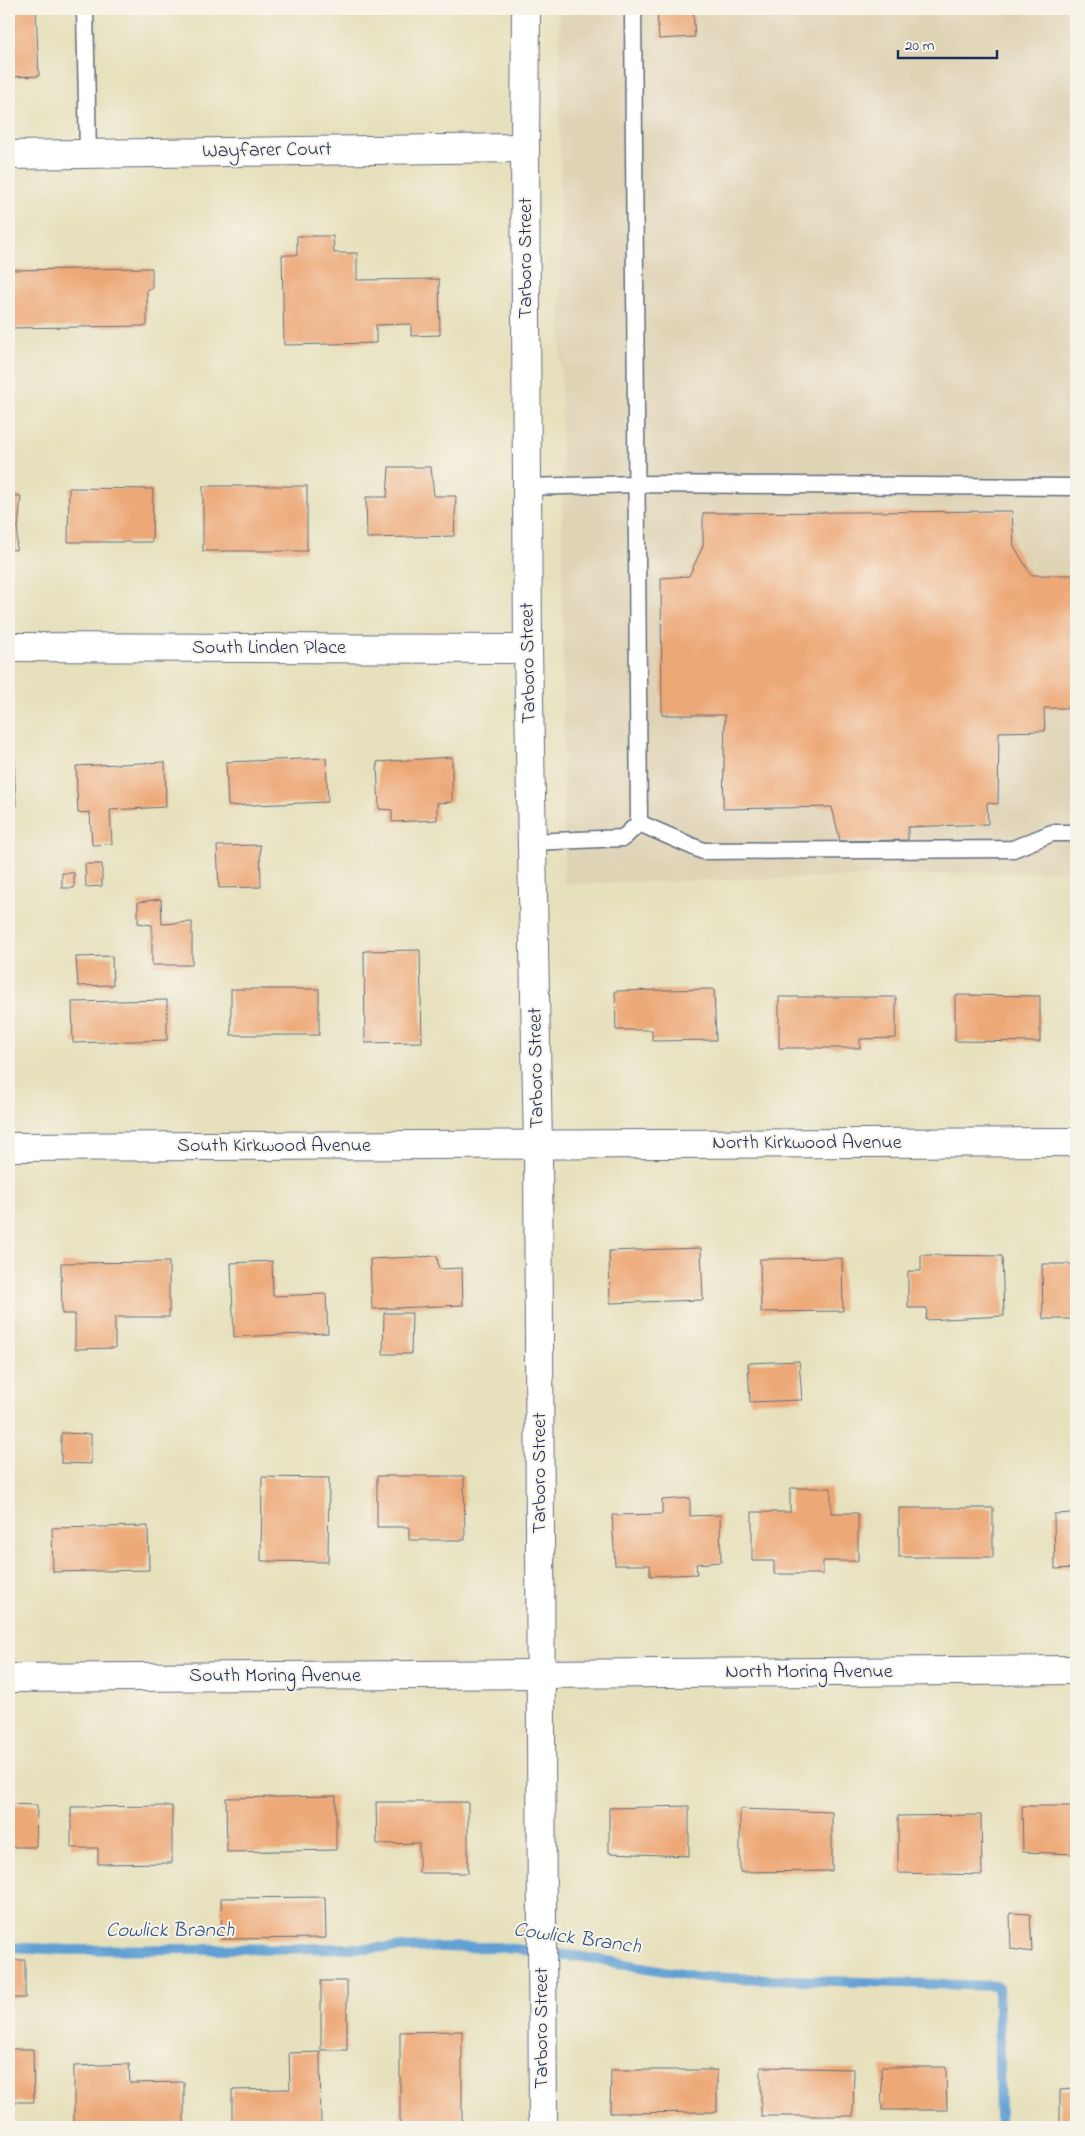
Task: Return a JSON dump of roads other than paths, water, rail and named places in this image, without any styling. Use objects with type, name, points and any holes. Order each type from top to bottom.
[{"type":"street","name":"Tarboro Street","points":[[526,9],[528,649],[538,1144],[542,1674],[542,2127]]},
{"type":"street","name":"Wayfarer Court","points":[[9,155],[525,148]]},
{"type":"street","name":"South Linden Place","points":[[9,647],[528,649]]},
{"type":"street","name":"North Kirkwood Avenue","points":[[538,1144],[1076,1142]]},
{"type":"street","name":"South Kirkwood Avenue","points":[[9,1147],[538,1144]]},
{"type":"street","name":"North Moring Avenue","points":[[542,1674],[1076,1670]]},
{"type":"street","name":"South Moring Avenue","points":[[9,1678],[542,1674]]},
{"type":"lane","points":[[85,9],[88,154]]},
{"type":"lane","points":[[532,842],[623,838],[639,823],[633,9]]},
{"type":"lane","points":[[527,487],[636,484],[1076,487]]},
{"type":"lane","points":[[639,823],[704,851],[1014,849],[1052,833],[1076,833]]},
{"type":"waterway","name":"Cowlick Branch","points":[[9,1947],[69,1950],[496,1947],[584,1957],[699,1977],[998,1986],[1000,2127]]}]
